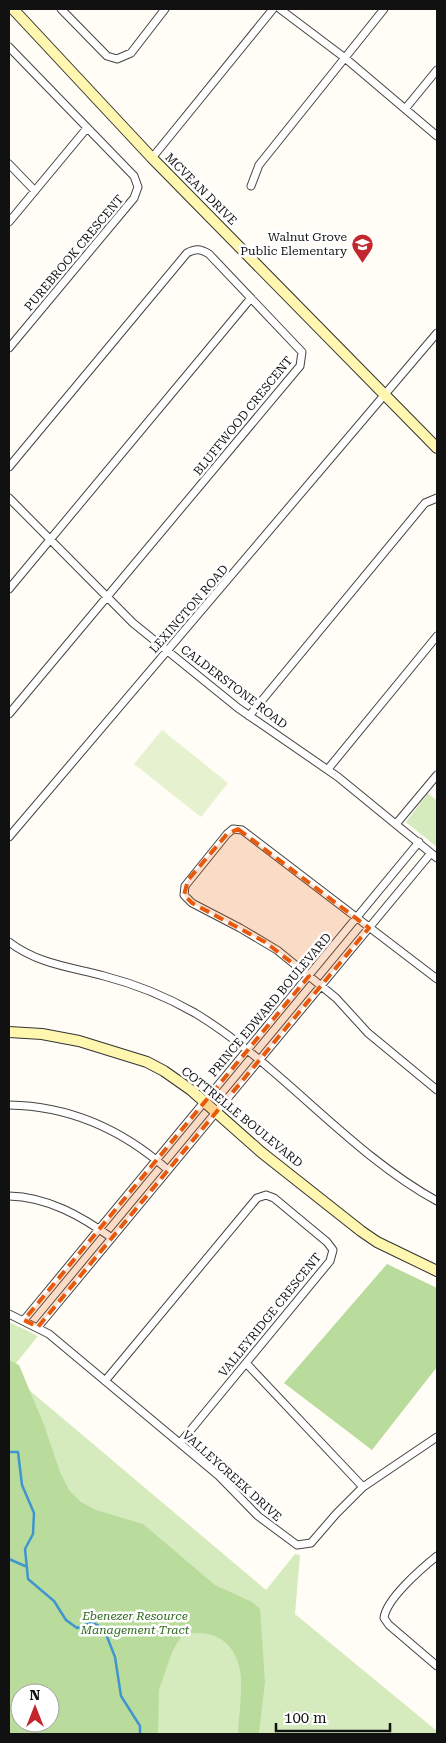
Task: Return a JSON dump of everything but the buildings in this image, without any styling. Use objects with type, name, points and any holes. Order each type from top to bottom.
[{"type":"main road","name":"MCVEAN DRIVE","points":[[13,9],[152,158],[437,448]]},
{"type":"main road","name":"COTTRELLE BOULEVARD","points":[[9,1032],[50,1035],[79,1041],[147,1062],[186,1086],[261,1152],[376,1242],[437,1271]]},
{"type":"street","points":[[61,9],[107,56],[117,59],[131,53],[165,9]]},
{"type":"street","points":[[152,158],[273,9]]},
{"type":"street","points":[[280,9],[345,58],[437,136]]},
{"type":"street","points":[[251,186],[259,165],[384,9]]},
{"type":"street","points":[[9,47],[87,128],[9,222]]},
{"type":"street","points":[[405,109],[437,70]]},
{"type":"street","name":"PUREBROOK CRESCENT","points":[[9,348],[138,192],[137,181],[134,176],[87,128]]},
{"type":"street","points":[[9,164],[35,191]]},
{"type":"street","name":"BLUFFWOOD CRESCENT","points":[[9,467],[187,253],[198,249],[209,254],[300,348],[303,356],[302,363],[9,714]]},
{"type":"street","points":[[9,589],[251,298]]},
{"type":"street","name":"LEXINGTON ROAD","points":[[9,838],[437,333]]},
{"type":"street","name":"CALDERSTONE ROAD","points":[[9,498],[107,598],[168,651],[249,716],[328,769],[434,856]]},
{"type":"street","points":[[249,716],[425,503],[437,498]]},
{"type":"street","points":[[328,769],[437,636]]},
{"type":"street","points":[[396,824],[437,775]]},
{"type":"street","points":[[437,979],[246,832],[238,829],[227,834],[188,880],[184,890],[184,895],[192,903],[265,942],[309,976],[347,1008],[368,1033],[437,1090]]},
{"type":"street","name":"PRINCE EDWARD BOULEVARD","points":[[24,1320],[418,842]]},
{"type":"street","points":[[38,1327],[369,928],[434,856]]},
{"type":"street","points":[[9,942],[26,954],[45,962],[105,976],[157,994],[209,1022],[247,1050],[394,1174],[437,1201]]},
{"type":"street","points":[[9,1105],[45,1108],[86,1119],[130,1140],[168,1170]]},
{"type":"street","name":"VALLEYRIDGE CRESCENT","points":[[105,1381],[254,1200],[266,1195],[274,1198],[327,1242],[333,1250],[330,1262],[180,1443]]},
{"type":"street","points":[[9,1196],[47,1202],[72,1212],[112,1238]]},
{"type":"street","name":"VALLEYCREEK DRIVE","points":[[9,1314],[38,1327],[219,1476],[258,1516],[297,1545],[306,1546],[313,1542],[336,1514],[363,1487],[437,1437]]},
{"type":"street","points":[[246,1363],[363,1487]]},
{"type":"street","points":[[437,1556],[412,1578],[388,1606],[384,1618],[388,1625],[437,1666]]},
{"type":"highlighted area","points":[[238,829],[369,928],[38,1327],[24,1320],[309,976],[265,942],[192,903],[184,895],[188,880],[227,834]]},
{"type":"green space","points":[[162,730],[228,783],[201,817],[134,764]]},
{"type":"green space","points":[[428,793],[437,801],[437,847],[406,822]]},
{"type":"green space","points":[[387,1264],[437,1288],[437,1367],[372,1450],[284,1383]]},
{"type":"green space","points":[[9,1322],[38,1336],[9,1372]]},
{"type":"green space","points":[[9,1360],[19,1365],[44,1425],[60,1472],[69,1490],[81,1502],[96,1510],[143,1524],[215,1585],[252,1602],[260,1609],[265,1682],[259,1733],[238,1733],[241,1677],[237,1659],[232,1650],[219,1638],[202,1633],[192,1633],[182,1635],[172,1652],[159,1690],[158,1734],[9,1734]]},
{"type":"green space","name":"Ebenezer Resource Management Tract","points":[[9,1373],[266,1590],[295,1554],[300,1555],[295,1614],[437,1731],[437,1734],[9,1734]]},
{"type":"waterway","points":[[9,1452],[18,1452],[22,1485],[34,1513],[33,1534],[25,1549],[28,1579],[54,1601],[66,1620],[77,1628],[92,1622],[104,1629],[115,1657],[121,1696],[140,1726],[140,1734]]},
{"type":"waterway","points":[[9,1559],[25,1566]]},
{"type":"place","name":"Walnut Grove Public Elementary","points":[[363,263]]}]
